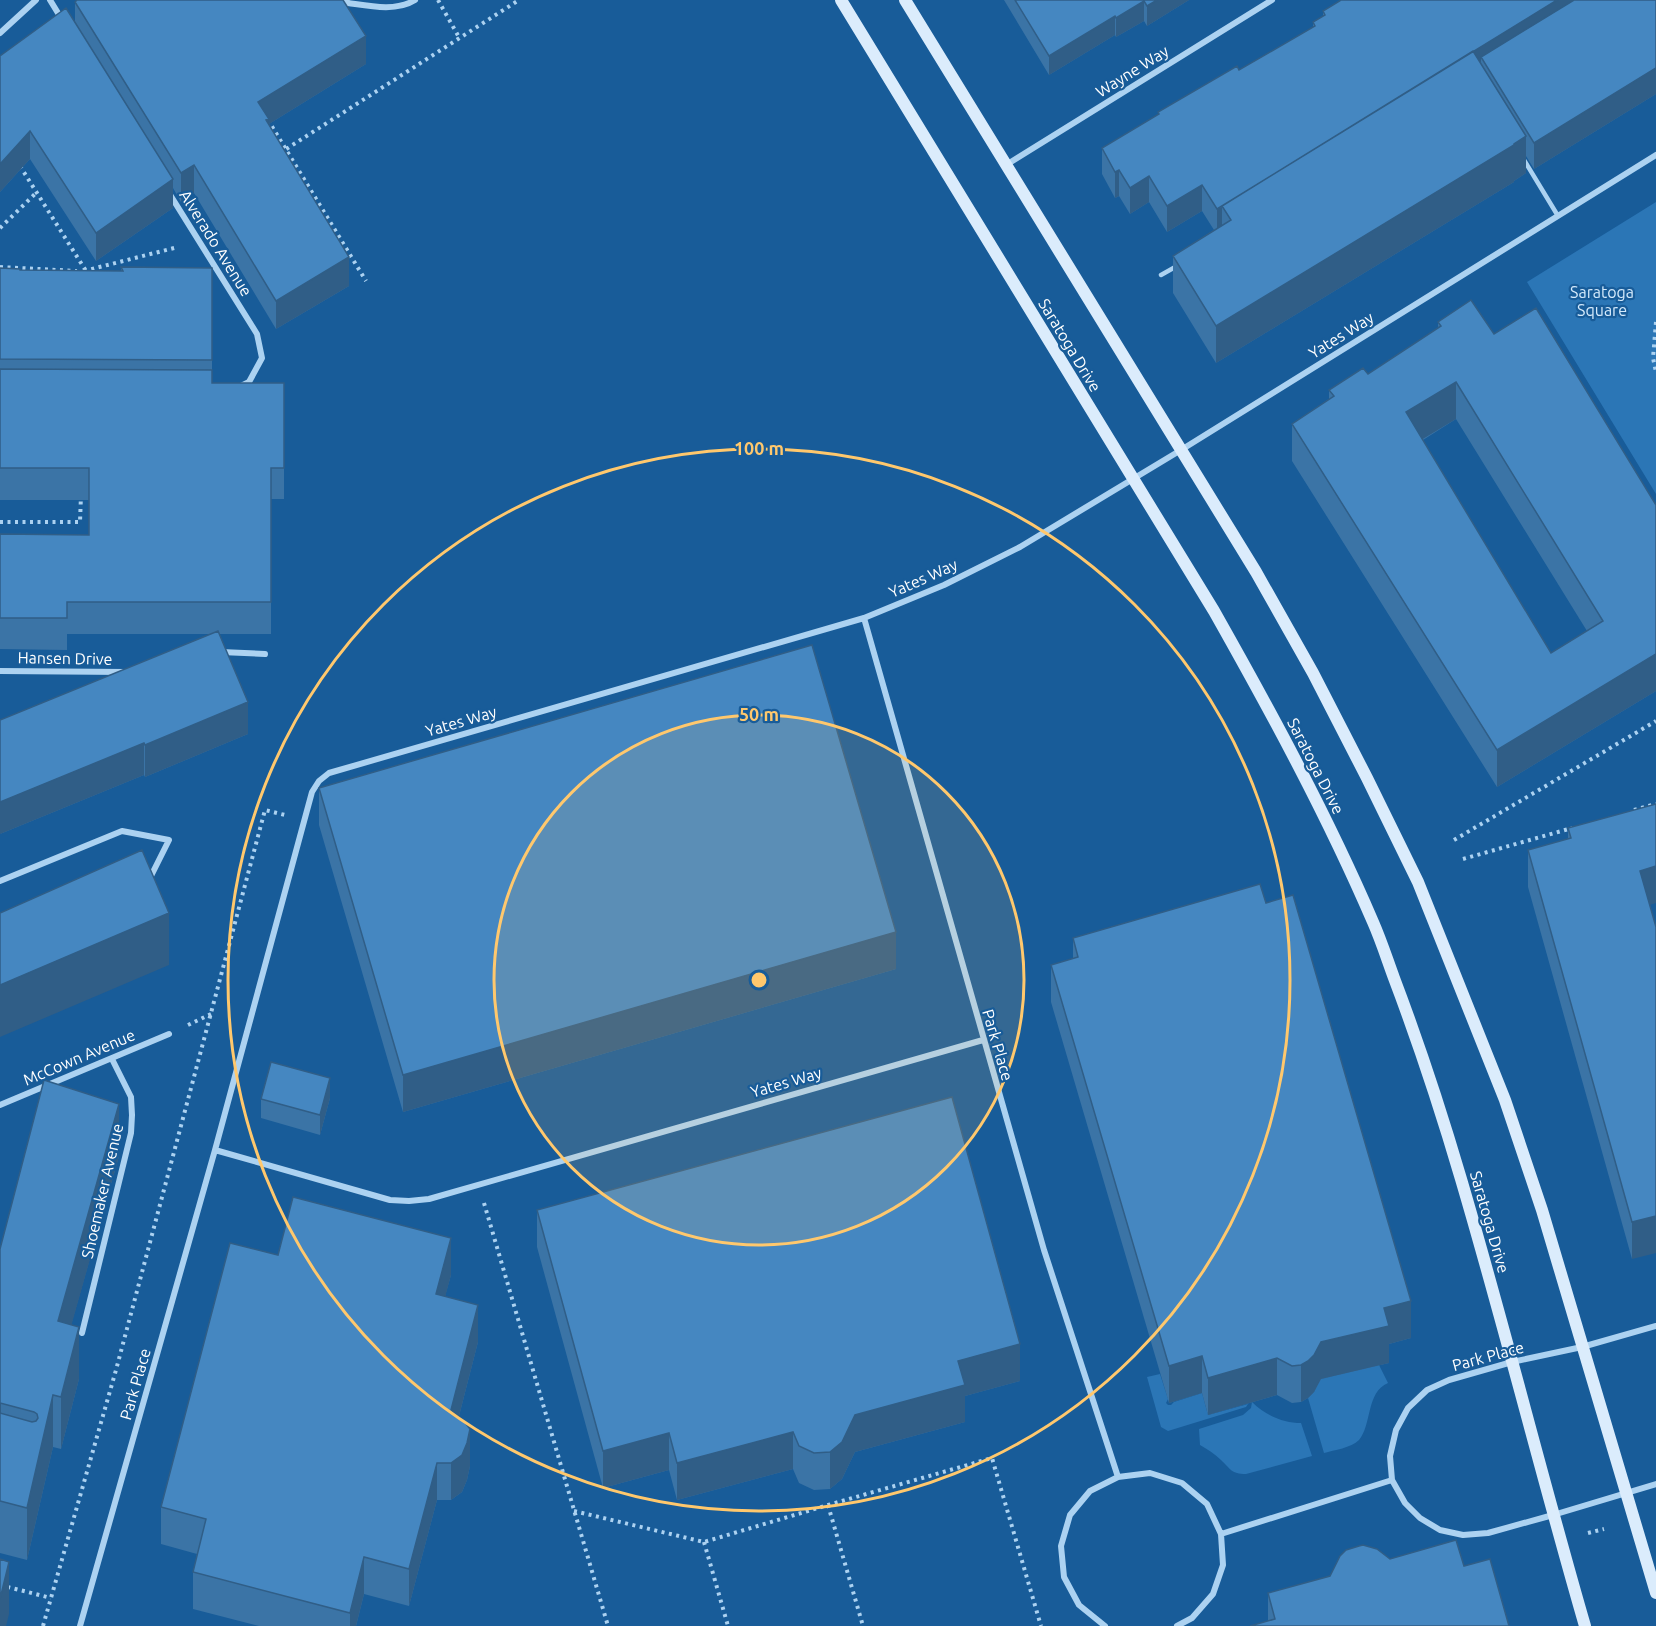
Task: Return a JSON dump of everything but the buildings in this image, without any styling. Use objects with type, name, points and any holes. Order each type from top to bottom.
[{"type":"main road","name":"Saratoga Drive","points":[[841,0],[1214,611],[1323,815],[1373,922],[1414,1030],[1441,1113],[1585,1626]]},
{"type":"main road","points":[[905,0],[1256,572],[1313,673],[1418,882],[1505,1100],[1542,1210],[1656,1593]]},
{"type":"street","points":[[0,33],[36,0]]},
{"type":"street","points":[[50,0],[62,20]]},
{"type":"street","points":[[346,0],[348,3],[378,8],[409,4],[415,0]]},
{"type":"street","name":"Wayne Way","points":[[1006,165],[1272,0]]},
{"type":"street","name":"Yates Way","points":[[983,1040],[478,1185],[410,1201],[390,1200],[215,1150],[303,821],[312,792],[319,781],[329,773],[864,618],[944,585],[1020,547],[1133,480],[1656,155]]},
{"type":"street","name":"Alverado Avenue","points":[[168,191],[257,334],[262,358],[249,382],[232,392]]},
{"type":"street","name":"Park Place","points":[[864,618],[1044,1250],[1118,1477]]},
{"type":"street","points":[[213,651],[265,654]]},
{"type":"street","name":"Hansen Drive","points":[[0,670],[129,672],[108,681]]},
{"type":"street","points":[[0,881],[122,831],[169,840],[148,883]]},
{"type":"street","name":"McCown Avenue","points":[[0,1106],[168,1034]]},
{"type":"street","name":"Shoemaker Avenue","points":[[82,1333],[131,1133],[131,1097],[112,1059]]},
{"type":"street","name":"Park Place","points":[[80,1626],[215,1150]]},
{"type":"street","name":"Park Place","points":[[1392,1480],[1390,1456],[1396,1430],[1408,1408],[1427,1390],[1449,1380],[1512,1362],[1582,1347],[1656,1326]]},
{"type":"street","points":[[1105,1626],[1079,1605],[1064,1577],[1061,1546],[1070,1515],[1090,1491],[1118,1477],[1150,1473],[1182,1483],[1207,1504],[1221,1534],[1223,1565],[1213,1594],[1192,1618],[1177,1626]]},
{"type":"street","points":[[1221,1534],[1392,1480],[1405,1503],[1420,1518],[1440,1530],[1462,1535],[1488,1533],[1656,1484]]},
{"type":"lane","points":[[1521,156],[1558,216]]},
{"type":"lane","points":[[1161,275],[1181,263]]},
{"type":"path","points":[[438,0],[460,39]]},
{"type":"path","points":[[277,156],[519,0]]},
{"type":"path","points":[[267,119],[366,281]]},
{"type":"path","points":[[18,164],[86,271],[86,282]]},
{"type":"path","points":[[0,228],[36,193]]},
{"type":"path","points":[[0,267],[86,271],[200,241]]},
{"type":"path","points":[[1656,322],[1653,358],[1656,372]]},
{"type":"path","points":[[0,522],[80,522],[81,488]]},
{"type":"path","points":[[1454,840],[1656,721]]},
{"type":"path","points":[[1633,810],[1656,804]]},
{"type":"path","points":[[44,1626],[116,1370],[265,810],[303,821]]},
{"type":"path","points":[[1463,859],[1576,827]]},
{"type":"path","points":[[478,1185],[608,1626]]},
{"type":"path","points":[[574,1510],[704,1542],[992,1458],[1041,1626]]},
{"type":"path","points":[[828,1505],[863,1626]]},
{"type":"path","points":[[1588,1533],[1604,1529]]},
{"type":"path","points":[[704,1542],[728,1626]]},
{"type":"path","points":[[0,1585],[51,1598]]},
{"type":"green space","name":"Saratoga Square","points":[[1656,202],[1656,494],[1527,282]]},
{"type":"green space","points":[[1379,1365],[1388,1383],[1376,1394],[1363,1434],[1352,1445],[1324,1453],[1308,1398],[1314,1392],[1320,1379]]},
{"type":"green space","points":[[1160,1374],[1168,1405],[1202,1393],[1208,1415],[1248,1404],[1246,1407],[1168,1431],[1161,1427],[1147,1377]]},
{"type":"green space","points":[[1252,1402],[1275,1417],[1288,1422],[1301,1423],[1312,1456],[1241,1474],[1232,1470],[1200,1445],[1199,1429],[1243,1415],[1251,1408]]}]
